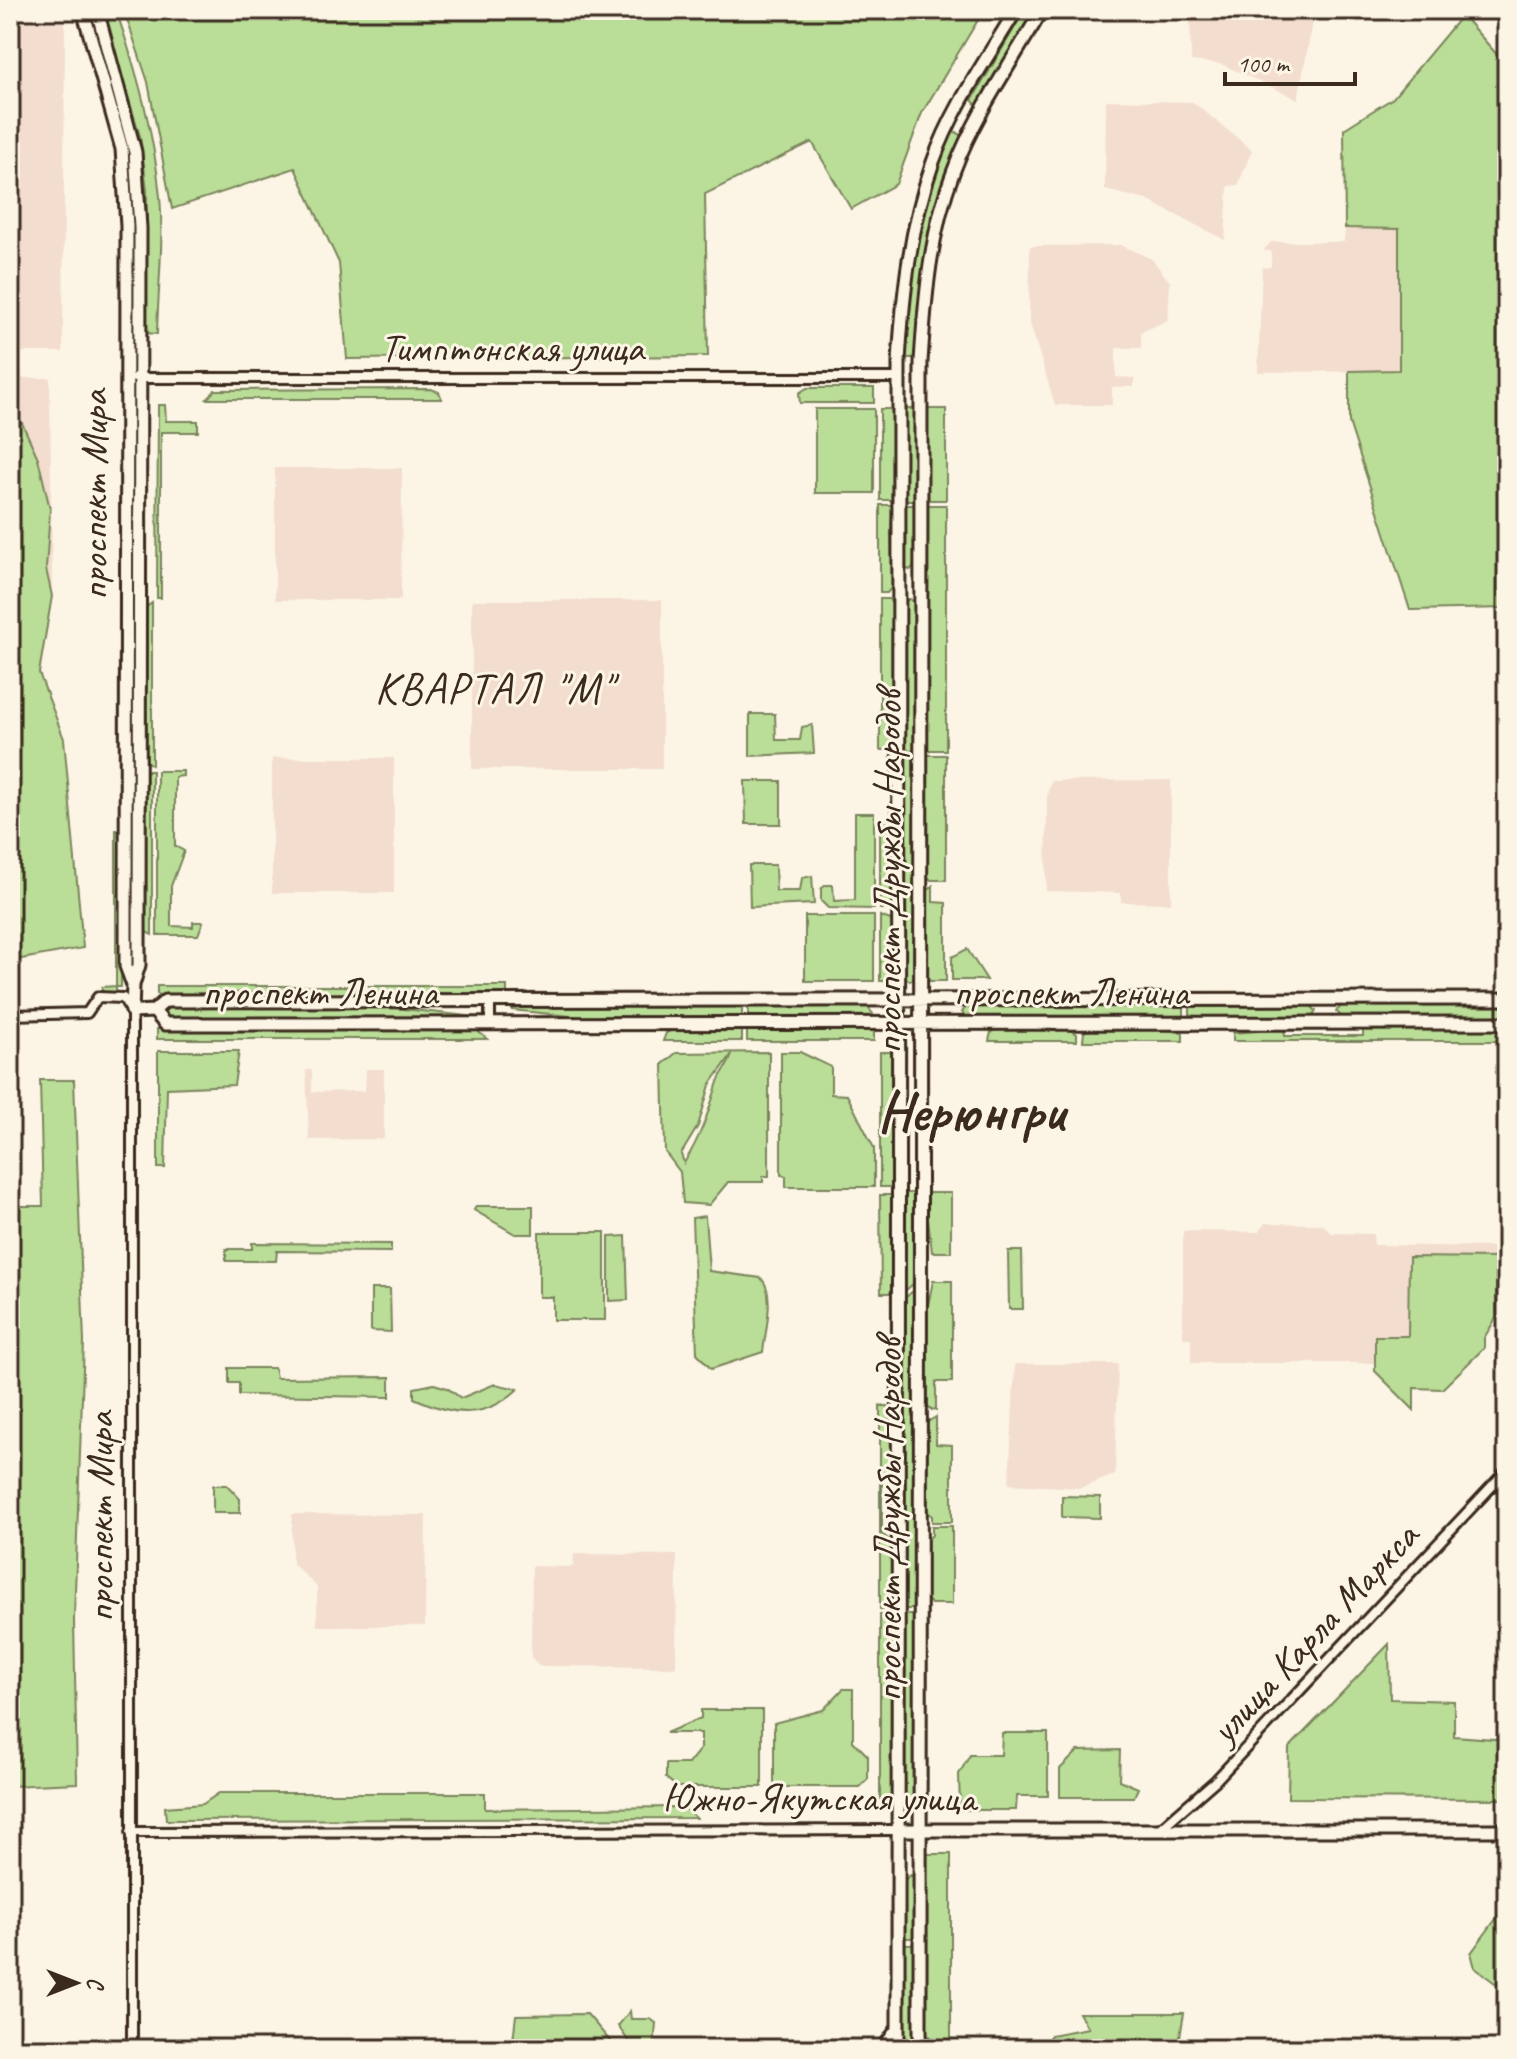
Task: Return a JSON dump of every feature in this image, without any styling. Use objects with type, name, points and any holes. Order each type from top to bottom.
[{"type":"street","name":"проспект Мира","points":[[83,10],[122,149],[127,226],[126,966],[133,985]]},
{"type":"street","name":"проспект Мира","points":[[97,10],[135,152],[140,228],[139,965],[133,985],[132,1012],[132,2049]]},
{"type":"street","name":"проспект Дружбы Народов","points":[[898,2049],[898,378],[903,296],[912,231],[934,160],[957,112],[1016,10]]},
{"type":"street","name":"проспект Дружбы Народов","points":[[920,2049],[920,383],[924,300],[934,235],[954,170],[1042,10]]},
{"type":"street","points":[[1497,10],[1507,21]]},
{"type":"street","name":"Тимптонская улица","points":[[126,378],[898,378]]},
{"type":"street","points":[[10,1015],[87,1013],[98,997],[123,998],[132,1012]]},
{"type":"street","name":"проспект Ленина","points":[[132,1012],[154,1011],[165,1001],[1507,999]]},
{"type":"street","name":"проспект Ленина","points":[[490,1001],[490,1024]]},
{"type":"street","name":"проспект Ленина","points":[[154,1011],[165,1024],[1507,1023]]},
{"type":"street","name":"улица Карла Маркса","points":[[1159,1830],[1215,1781],[1507,1470]]},
{"type":"street","name":"Южно-Якутская улица","points":[[131,1832],[1507,1830]]},
{"type":"street","points":[[883,2049],[899,2028]]},
{"type":"shaded area","points":[[1190,10],[1315,10],[1298,99],[1221,64],[1191,61]]},
{"type":"shaded area","points":[[10,22],[65,22],[63,352],[10,352]]},
{"type":"shaded area","points":[[1106,100],[1193,102],[1252,150],[1238,185],[1228,186],[1225,240],[1147,200],[1105,190]]},
{"type":"shaded area","points":[[1345,228],[1399,228],[1399,371],[1258,372],[1262,268],[1271,267],[1271,251],[1263,251],[1271,242],[1344,242]]},
{"type":"shaded area","points":[[1121,245],[1152,259],[1170,282],[1168,320],[1141,332],[1141,348],[1116,348],[1116,377],[1134,378],[1134,387],[1112,387],[1112,405],[1055,405],[1029,320],[1030,246]]},
{"type":"shaded area","points":[[10,378],[50,378],[52,596],[10,596]]},
{"type":"shaded area","points":[[275,468],[402,468],[401,600],[275,600]]},
{"type":"shaded area","points":[[472,600],[662,600],[662,769],[472,769]]},
{"type":"shaded area","points":[[272,758],[394,758],[394,893],[272,893]]},
{"type":"shaded area","points":[[1171,780],[1171,903],[1121,902],[1121,893],[1046,891],[1047,796],[1051,781]]},
{"type":"shaded area","points":[[366,1069],[384,1069],[384,1139],[309,1140],[306,1070],[312,1070],[312,1092],[365,1091]]},
{"type":"shaded area","points":[[1265,1223],[1322,1224],[1332,1233],[1373,1234],[1374,1245],[1494,1247],[1493,1329],[1424,1371],[1375,1371],[1374,1363],[1191,1363],[1191,1338],[1183,1338],[1183,1231],[1259,1232]]},
{"type":"shaded area","points":[[1015,1364],[1118,1364],[1115,1475],[1080,1488],[1009,1484]]},
{"type":"shaded area","points":[[292,1514],[426,1515],[425,1626],[317,1626],[317,1587],[292,1563]]},
{"type":"shaded area","points":[[574,1554],[677,1555],[676,1667],[539,1666],[531,1657],[532,1566],[573,1567]]},
{"type":"green space","points":[[102,10],[116,10],[138,79],[154,149],[161,214],[157,334],[146,333],[147,190],[140,136]]},
{"type":"green space","points":[[124,10],[984,10],[922,113],[896,184],[851,209],[812,142],[705,194],[708,356],[347,359],[339,263],[295,168],[172,209],[148,82]]},
{"type":"green space","points":[[1025,10],[1037,10],[982,105],[977,106],[972,100]]},
{"type":"green space","points":[[1462,15],[1507,66],[1507,608],[1410,610],[1349,422],[1349,371],[1399,370],[1399,229],[1345,228],[1344,129],[1393,98]]},
{"type":"green space","points":[[957,132],[963,138],[942,192],[929,246],[920,302],[916,358],[904,358],[912,272],[923,215],[940,160],[952,133]]},
{"type":"green space","points":[[807,388],[874,388],[874,403],[800,403],[799,393]]},
{"type":"green space","points":[[431,389],[439,392],[442,399],[207,399],[215,390]]},
{"type":"green space","points":[[158,405],[165,405],[166,421],[198,421],[198,432],[161,432],[161,598],[157,598]]},
{"type":"green space","points":[[815,409],[874,409],[874,493],[815,493]]},
{"type":"green space","points":[[880,409],[893,409],[893,500],[880,500]]},
{"type":"green space","points":[[903,409],[916,409],[915,500],[903,500]]},
{"type":"green space","points":[[926,409],[946,409],[946,500],[926,500]]},
{"type":"green space","points":[[131,416],[135,416],[136,962],[132,962]]},
{"type":"green space","points":[[10,422],[22,423],[38,458],[50,509],[46,569],[52,596],[39,673],[64,739],[83,948],[10,961]]},
{"type":"green space","points":[[880,505],[893,505],[893,586],[887,593],[880,593]]},
{"type":"green space","points":[[903,505],[915,505],[915,565],[910,570],[904,568]]},
{"type":"green space","points":[[926,505],[946,505],[946,750],[926,750]]},
{"type":"green space","points":[[880,599],[889,599],[893,606],[893,750],[880,750]]},
{"type":"green space","points":[[910,599],[915,604],[915,750],[903,750],[904,601]]},
{"type":"green space","points":[[152,603],[152,765],[144,760],[145,608]]},
{"type":"green space","points":[[750,714],[775,714],[776,740],[800,740],[802,727],[812,725],[814,753],[750,756]]},
{"type":"green space","points":[[903,755],[915,755],[916,976],[910,981],[903,976]]},
{"type":"green space","points":[[926,755],[946,755],[946,880],[931,880],[926,875]]},
{"type":"green space","points":[[152,771],[152,935],[144,931],[144,775]]},
{"type":"green space","points":[[157,771],[183,771],[183,776],[175,777],[175,846],[184,851],[171,886],[171,926],[193,927],[193,922],[203,922],[198,935],[157,935]]},
{"type":"green space","points":[[745,781],[781,781],[781,824],[746,824]]},
{"type":"green space","points":[[855,813],[874,813],[874,909],[828,908],[821,901],[821,889],[826,885],[833,885],[834,901],[855,900]]},
{"type":"green space","points":[[880,821],[894,824],[894,903],[887,909],[880,909]]},
{"type":"green space","points":[[116,830],[121,830],[121,987],[116,987],[116,996],[102,996],[102,987],[116,986]]},
{"type":"green space","points":[[749,865],[775,865],[776,891],[800,891],[802,878],[812,876],[814,904],[750,907]]},
{"type":"green space","points":[[933,886],[933,902],[946,903],[946,981],[929,981],[926,969],[926,892]]},
{"type":"green space","points":[[805,916],[874,916],[874,981],[805,981]]},
{"type":"green space","points":[[880,916],[893,921],[894,981],[880,981]]},
{"type":"green space","points":[[967,949],[987,980],[952,980],[952,957]]},
{"type":"green space","points":[[157,986],[363,986],[363,989],[356,996],[163,996],[157,994]]},
{"type":"green space","points":[[369,986],[507,986],[507,996],[376,996]]},
{"type":"green space","points":[[366,1005],[477,1017],[170,1019],[164,1014],[167,1006]]},
{"type":"green space","points":[[512,1005],[742,1005],[742,1019],[599,1019],[512,1010]]},
{"type":"green space","points":[[748,1005],[866,1005],[873,1014],[869,1018],[748,1019]]},
{"type":"green space","points":[[1310,1005],[1316,1011],[1312,1018],[1190,1019],[1190,1006]]},
{"type":"green space","points":[[1343,1005],[1507,1005],[1507,1018],[1343,1018],[1336,1011]]},
{"type":"green space","points":[[967,1006],[1184,1006],[1184,1019],[967,1019],[962,1012]]},
{"type":"green space","points":[[1363,1027],[1507,1027],[1507,1041],[1233,1041],[1233,1033],[1284,1029],[1285,1036],[1363,1036]]},
{"type":"green space","points":[[157,1029],[475,1029],[487,1039],[157,1039]]},
{"type":"green space","points":[[747,1029],[874,1029],[874,1041],[747,1041]]},
{"type":"green space","points":[[997,1029],[1069,1029],[1077,1034],[1077,1041],[989,1041],[991,1032]]},
{"type":"green space","points":[[1091,1029],[1164,1029],[1183,1033],[1183,1041],[1083,1041],[1084,1032]]},
{"type":"green space","points":[[673,1030],[742,1030],[742,1041],[663,1041],[666,1033]]},
{"type":"green space","points":[[158,1051],[239,1051],[234,1085],[167,1088],[165,1168],[158,1168]]},
{"type":"green space","points":[[769,1052],[769,1176],[763,1176],[763,1182],[728,1182],[709,1205],[683,1203],[680,1172],[665,1152],[663,1064],[676,1053]],"holes":[[[732,1054],[718,1082],[700,1133],[684,1163],[681,1154],[698,1126],[710,1085]]]},
{"type":"green space","points":[[781,1052],[800,1052],[831,1067],[831,1094],[847,1095],[874,1148],[874,1187],[786,1187],[786,1176],[781,1175]]},
{"type":"green space","points":[[880,1052],[892,1052],[892,1187],[880,1187]]},
{"type":"green space","points":[[40,1080],[74,1080],[84,1342],[74,1619],[77,1783],[10,1786],[10,1206],[43,1206]]},
{"type":"green space","points":[[904,1193],[915,1193],[915,1282],[904,1292]]},
{"type":"green space","points":[[925,1193],[951,1193],[951,1252],[932,1252]]},
{"type":"green space","points":[[880,1195],[892,1195],[892,1293],[881,1293]]},
{"type":"green space","points":[[476,1206],[533,1206],[533,1234],[515,1234],[474,1210]]},
{"type":"green space","points":[[705,1216],[709,1271],[761,1278],[769,1303],[763,1352],[711,1369],[697,1353],[692,1218]]},
{"type":"green space","points":[[539,1232],[605,1232],[605,1320],[553,1320],[553,1297],[539,1297]]},
{"type":"green space","points":[[626,1236],[628,1300],[609,1301],[609,1237]]},
{"type":"green space","points":[[252,1243],[391,1244],[391,1252],[277,1251],[276,1261],[226,1261],[226,1249],[252,1249]]},
{"type":"green space","points":[[1008,1251],[1022,1251],[1023,1309],[1009,1309]]},
{"type":"green space","points":[[1409,1257],[1496,1258],[1496,1318],[1484,1338],[1484,1348],[1442,1389],[1414,1388],[1414,1410],[1375,1371],[1375,1336],[1408,1336]]},
{"type":"green space","points":[[933,1281],[952,1281],[952,1382],[936,1382],[936,1410],[926,1405],[926,1315]]},
{"type":"green space","points":[[371,1289],[390,1289],[391,1332],[371,1331]]},
{"type":"green space","points":[[915,1289],[915,1609],[904,1609],[904,1299]]},
{"type":"green space","points":[[229,1368],[274,1368],[276,1378],[390,1377],[390,1397],[239,1395],[239,1383],[229,1383]]},
{"type":"green space","points":[[434,1384],[447,1388],[461,1398],[495,1384],[518,1389],[493,1406],[469,1412],[442,1409],[414,1398],[414,1388]]},
{"type":"green space","points":[[880,1406],[888,1406],[893,1470],[882,1477],[882,1534],[893,1543],[893,1609],[880,1609]]},
{"type":"green space","points":[[936,1417],[936,1444],[952,1445],[952,1522],[932,1522],[932,1516],[926,1510],[926,1423]]},
{"type":"green space","points":[[213,1485],[227,1485],[240,1499],[240,1513],[213,1513]]},
{"type":"green space","points":[[1062,1496],[1100,1497],[1100,1518],[1062,1517]]},
{"type":"green space","points":[[932,1526],[952,1526],[952,1604],[931,1604],[926,1598],[926,1541],[932,1535]]},
{"type":"green space","points":[[880,1615],[893,1615],[893,1806],[880,1806]]},
{"type":"green space","points":[[904,1615],[915,1615],[915,1806],[910,1810],[904,1806]]},
{"type":"green space","points":[[1389,1644],[1390,1699],[1454,1701],[1454,1736],[1507,1740],[1507,1799],[1288,1798],[1289,1748]]},
{"type":"green space","points":[[843,1689],[853,1689],[853,1741],[868,1756],[868,1779],[860,1787],[774,1787],[774,1723],[823,1710]]},
{"type":"green space","points":[[701,1710],[762,1710],[762,1787],[677,1787],[666,1778],[666,1764],[688,1764],[701,1748],[701,1733],[666,1733],[701,1718]]},
{"type":"green space","points":[[1002,1733],[1048,1733],[1048,1796],[1017,1796],[1016,1810],[960,1810],[959,1774],[970,1755],[1001,1755]]},
{"type":"green space","points":[[1120,1750],[1119,1780],[1138,1788],[1134,1797],[1060,1797],[1060,1769],[1078,1751]]},
{"type":"green space","points":[[219,1793],[485,1793],[485,1809],[684,1807],[696,1818],[166,1820],[165,1807],[203,1804]]},
{"type":"green space","points":[[927,1854],[951,1854],[951,2040],[934,2040],[926,2033]]},
{"type":"green space","points":[[911,1875],[915,1878],[915,1938],[904,1938],[904,1880]]},
{"type":"green space","points":[[1507,1904],[1507,1992],[1475,1968],[1471,1953]]},
{"type":"green space","points":[[904,1944],[915,1944],[915,2049],[904,2049]]},
{"type":"green space","points":[[630,2011],[631,2019],[650,2019],[656,2023],[654,2049],[634,2049],[618,2026]]},
{"type":"green space","points":[[1079,2013],[1184,2013],[1178,2049],[1074,2049],[1074,2044],[1045,2043],[1051,2035],[1088,2028]]},
{"type":"green space","points":[[587,2014],[617,2049],[512,2049],[516,2015]]},
{"type":"district","name":"КВАРТАЛ \"М\"","points":[[494,688]]},
{"type":"district","name":"Нерюнгри","points":[[971,1111]]}]
